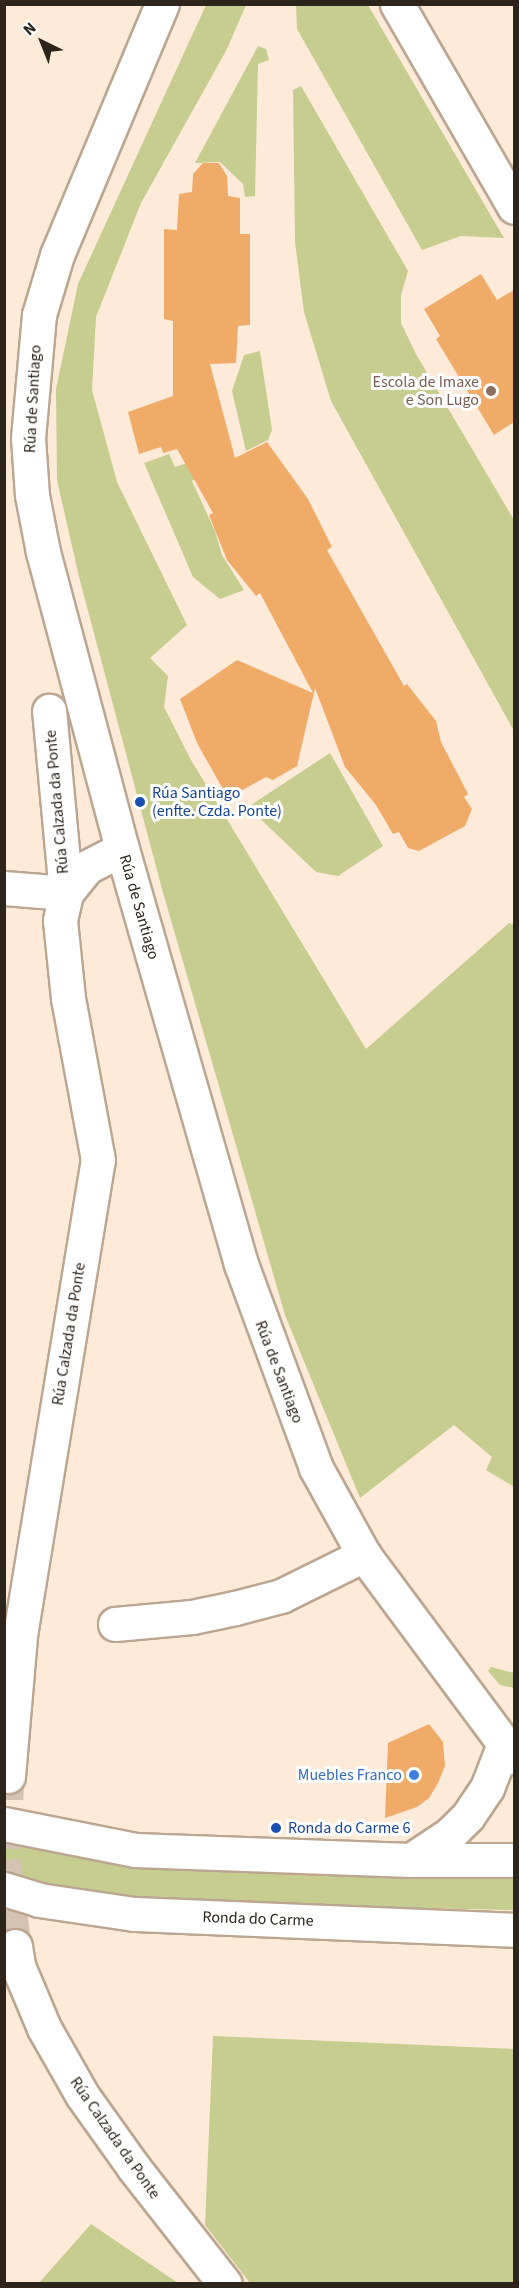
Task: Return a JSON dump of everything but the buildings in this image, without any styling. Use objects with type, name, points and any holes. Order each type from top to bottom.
[{"type":"street","name":"Rúa de Santiago","points":[[162,4],[57,255],[39,315],[28,438],[32,495],[43,552],[122,849],[264,1333],[316,1468],[364,1555],[509,1751]]},
{"type":"street","points":[[397,4],[514,207]]},
{"type":"street","name":"Rúa Calzada da Ponte","points":[[8,1776],[15,1602],[98,1160],[68,998],[60,920],[66,893],[49,711]]},
{"type":"street","name":"Rúa Calzada da Ponte","points":[[66,893],[87,867],[122,849]]},
{"type":"street","points":[[4,888],[66,893]]},
{"type":"street","points":[[115,1623],[192,1617],[281,1596],[364,1555]]},
{"type":"street","points":[[411,1860],[450,1834],[468,1816],[509,1751]]},
{"type":"street","points":[[4,1824],[135,1850],[411,1860],[514,1860]]},
{"type":"street","name":"Ronda do Carme","points":[[4,1889],[39,1900],[134,1914],[514,1930]]},
{"type":"street","name":"Rúa Calzada da Ponte","points":[[15,1946],[18,1966],[44,2028],[82,2095],[134,2168],[225,2283]]},
{"type":"green space","points":[[206,5],[246,5],[227,49],[141,203],[96,317],[92,390],[117,482],[187,625],[150,658],[168,676],[164,707],[191,760],[366,1049],[509,923],[514,925],[514,1487],[486,1470],[492,1457],[454,1425],[360,1498],[285,1315],[162,889],[79,577],[57,480],[56,389],[78,284]]},
{"type":"green space","points":[[296,5],[368,5],[504,238],[461,236],[422,250],[297,29]]},
{"type":"green space","points":[[258,46],[266,49],[269,60],[258,64],[255,196],[245,197],[243,184],[220,162],[195,163]]},
{"type":"green space","points":[[301,86],[408,271],[401,295],[401,323],[416,354],[514,520],[514,731],[331,401],[304,312],[295,242],[293,90]]},
{"type":"green space","points":[[260,351],[272,430],[268,440],[246,451],[232,391],[244,355]]},
{"type":"green space","points":[[169,454],[175,467],[197,460],[202,472],[192,481],[215,531],[222,555],[244,590],[220,599],[193,577],[144,463]]},
{"type":"green space","points":[[330,753],[383,846],[338,876],[316,872],[248,807]]},
{"type":"green space","points":[[491,1667],[514,1673],[514,1688],[500,1685],[488,1671]]},
{"type":"green space","points":[[4,1836],[514,1873],[514,1910],[180,1903],[41,1884],[5,1873]]},
{"type":"green space","points":[[213,2036],[514,2049],[514,2283],[250,2283],[205,2225]]},
{"type":"green space","points":[[91,2224],[178,2283],[39,2283]]},
{"type":"tunnel","points":[[4,1848],[8,1776]]},
{"type":"tunnel","points":[[4,1860],[15,1946]]},
{"type":"place","name":"Escola de Imaxe e Son Lugo","points":[[491,391]]},
{"type":"place","name":"Rúa Santiago (enfte. Czda. Ponte)","points":[[140,802]]},
{"type":"place","name":"Muebles Franco","points":[[414,1775]]},
{"type":"place","name":"Ronda do Carme 6","points":[[276,1828]]}]
